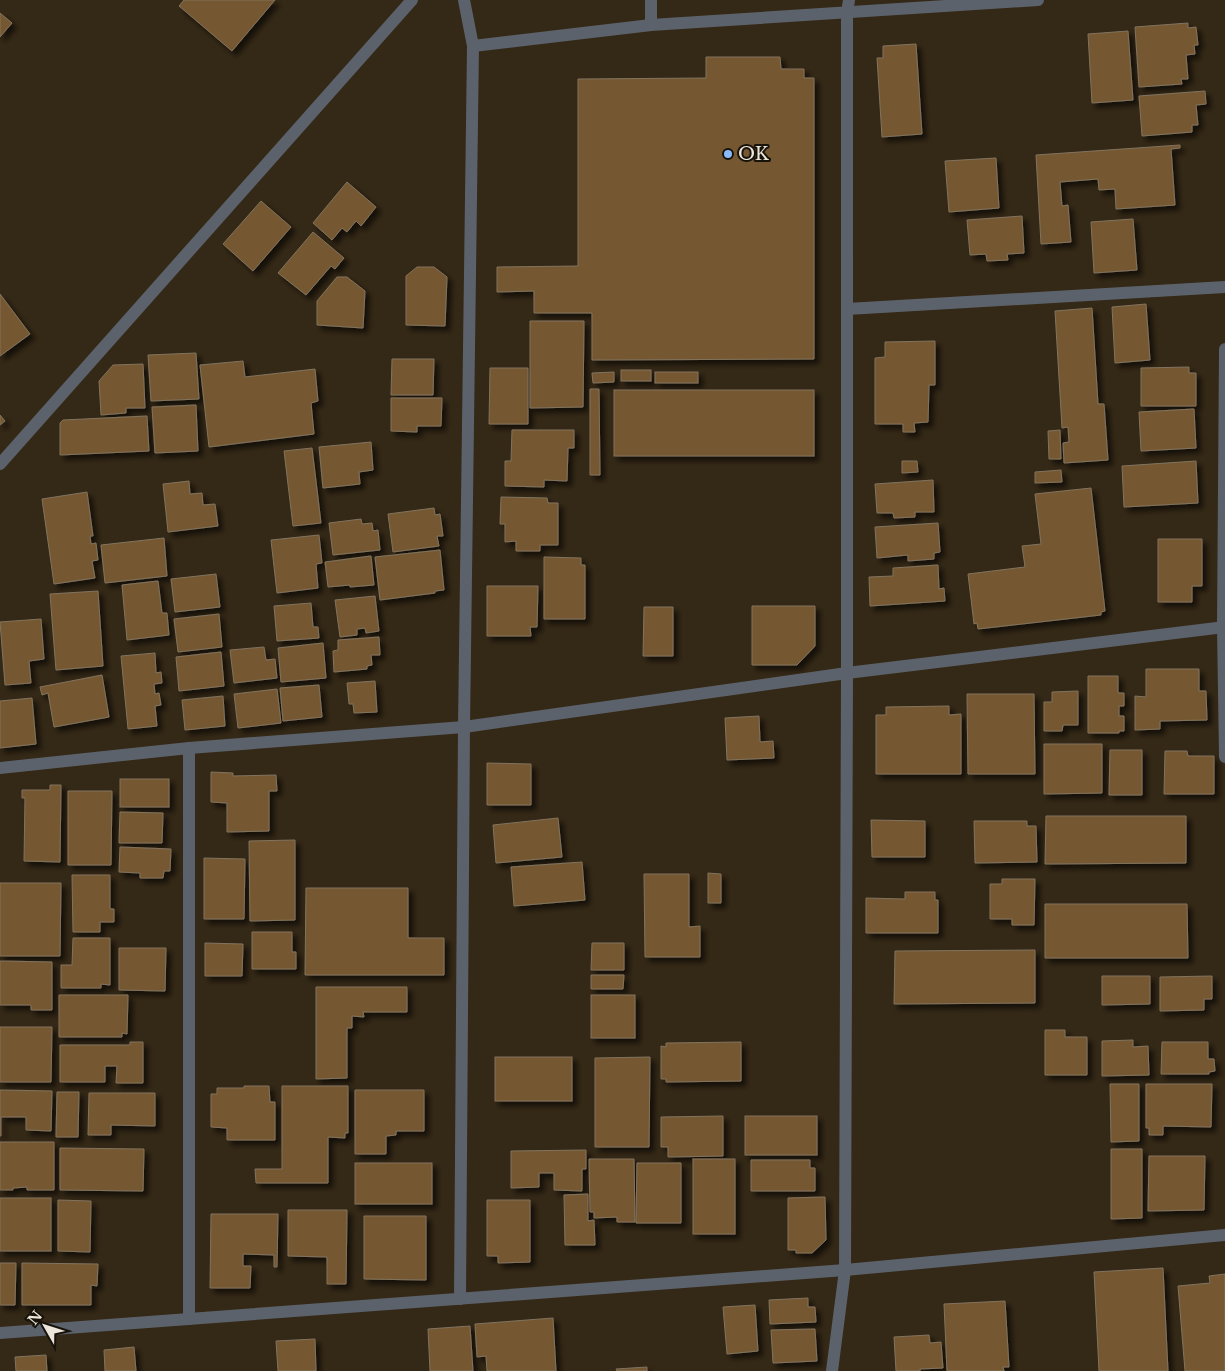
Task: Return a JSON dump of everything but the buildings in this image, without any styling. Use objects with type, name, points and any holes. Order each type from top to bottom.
[{"type":"street","points":[[0,464],[412,0]]},
{"type":"street","points":[[460,1299],[464,727],[473,46],[464,0]]},
{"type":"street","points":[[651,0],[651,25]]},
{"type":"street","points":[[473,46],[651,25],[848,6],[1038,0]]},
{"type":"street","points":[[832,1371],[845,1270],[848,6]]},
{"type":"street","points":[[847,309],[1225,287]]},
{"type":"street","points":[[1225,349],[1225,757]]},
{"type":"street","points":[[0,768],[189,748],[464,727],[847,673],[1224,627]]},
{"type":"street","points":[[189,748],[189,1319]]},
{"type":"street","points":[[0,1333],[845,1270],[1225,1235]]},
{"type":"place","name":"OK","points":[[728,154]]}]
